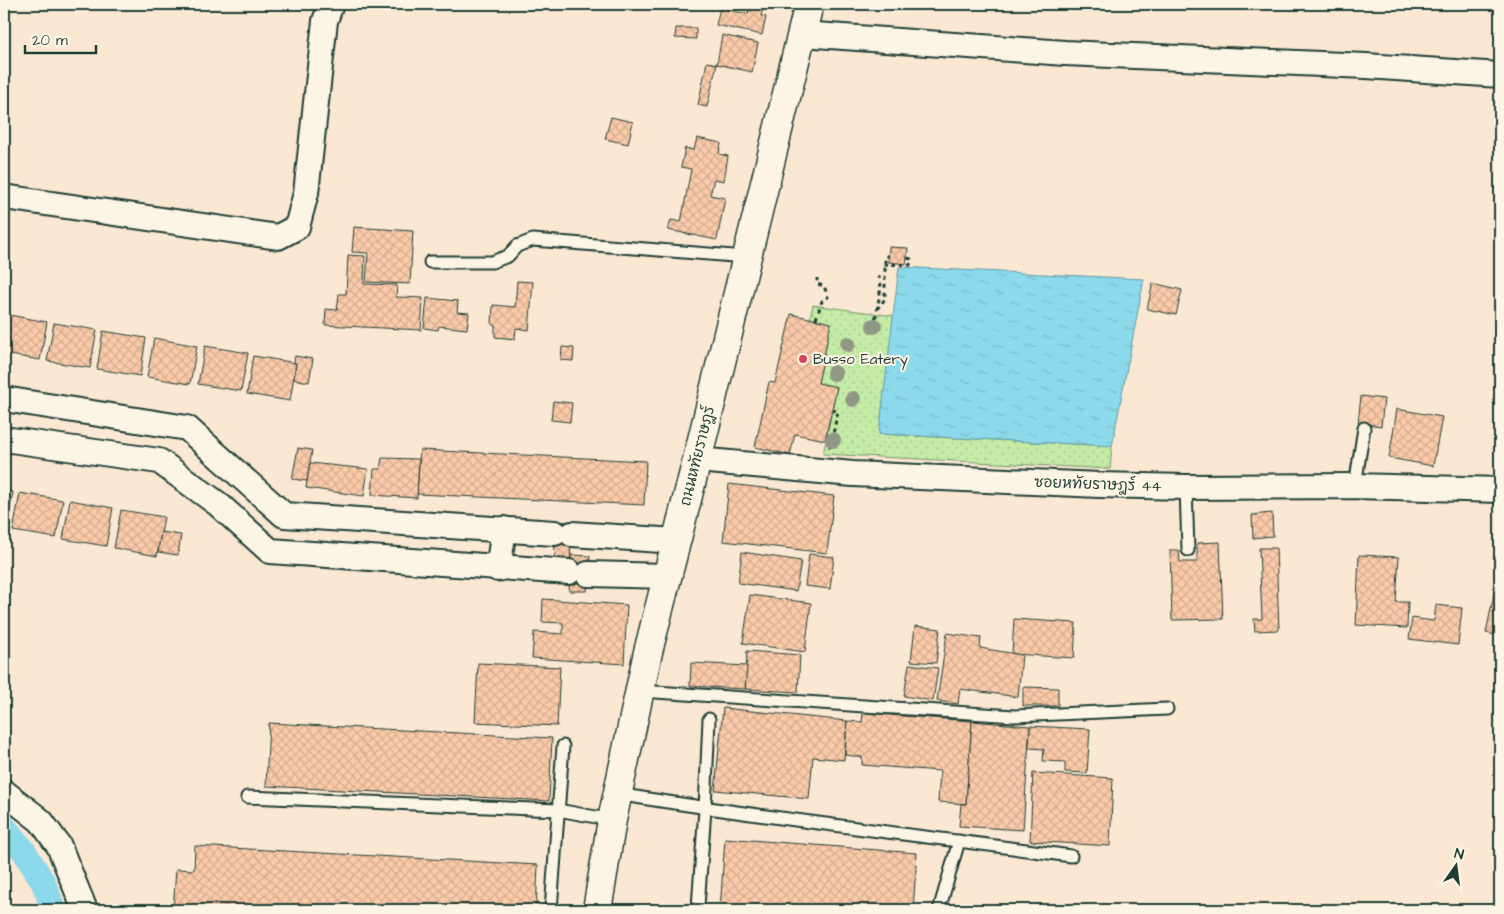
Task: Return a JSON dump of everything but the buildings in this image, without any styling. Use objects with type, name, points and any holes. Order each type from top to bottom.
[{"type":"main road","name":"ถนนหทัยราษฎร์","points":[[597,910],[612,820],[648,652],[697,460],[808,4]]},
{"type":"street","points":[[4,197],[278,237],[297,227],[306,193],[325,21],[331,4]]},
{"type":"street","points":[[802,34],[1065,53],[1356,66],[1500,75]]},
{"type":"street","points":[[4,398],[187,428],[284,515],[676,541]]},
{"type":"street","points":[[4,439],[159,460],[218,504],[270,551],[498,568],[667,576]]},
{"type":"street","name":"ซอยหทัยราษฎร์ 44","points":[[697,460],[825,471],[1089,484],[1186,487],[1355,486],[1500,490]]},
{"type":"street","points":[[218,504],[240,476]]},
{"type":"street","points":[[498,568],[504,529]]},
{"type":"street","points":[[4,792],[42,821],[59,846],[85,910]]},
{"type":"lane","points":[[430,262],[492,262],[508,256],[517,246],[533,240],[747,256]]},
{"type":"lane","points":[[1355,486],[1364,428]]},
{"type":"lane","points":[[1186,487],[1188,550]]},
{"type":"lane","points":[[641,691],[1014,716],[1168,709]]},
{"type":"lane","points":[[698,907],[709,719]]},
{"type":"lane","points":[[551,910],[563,746]]},
{"type":"lane","points":[[618,794],[705,809],[1070,856]]},
{"type":"lane","points":[[247,797],[558,810],[612,820]]},
{"type":"lane","points":[[939,910],[959,841]]},
{"type":"path","points":[[877,309],[885,299],[884,264],[885,257],[889,255]]},
{"type":"path","points":[[884,264],[910,265],[911,259],[907,258]]},
{"type":"path","points":[[874,326],[881,287],[880,276]]},
{"type":"path","points":[[816,319],[822,301],[828,297],[824,286],[817,284],[817,278]]},
{"type":"path","points":[[825,471],[838,411],[832,410]]},
{"type":"green space","points":[[813,305],[894,316],[879,434],[1112,446],[1110,469],[823,454],[837,387],[818,383],[831,323],[810,318]]},
{"type":"water","points":[[899,267],[1144,279],[1112,446],[879,434]]},
{"type":"waterway","points":[[4,827],[24,851],[43,882],[54,910]]},
{"type":"place","name":"Busso Eatery","points":[[803,359]]}]
